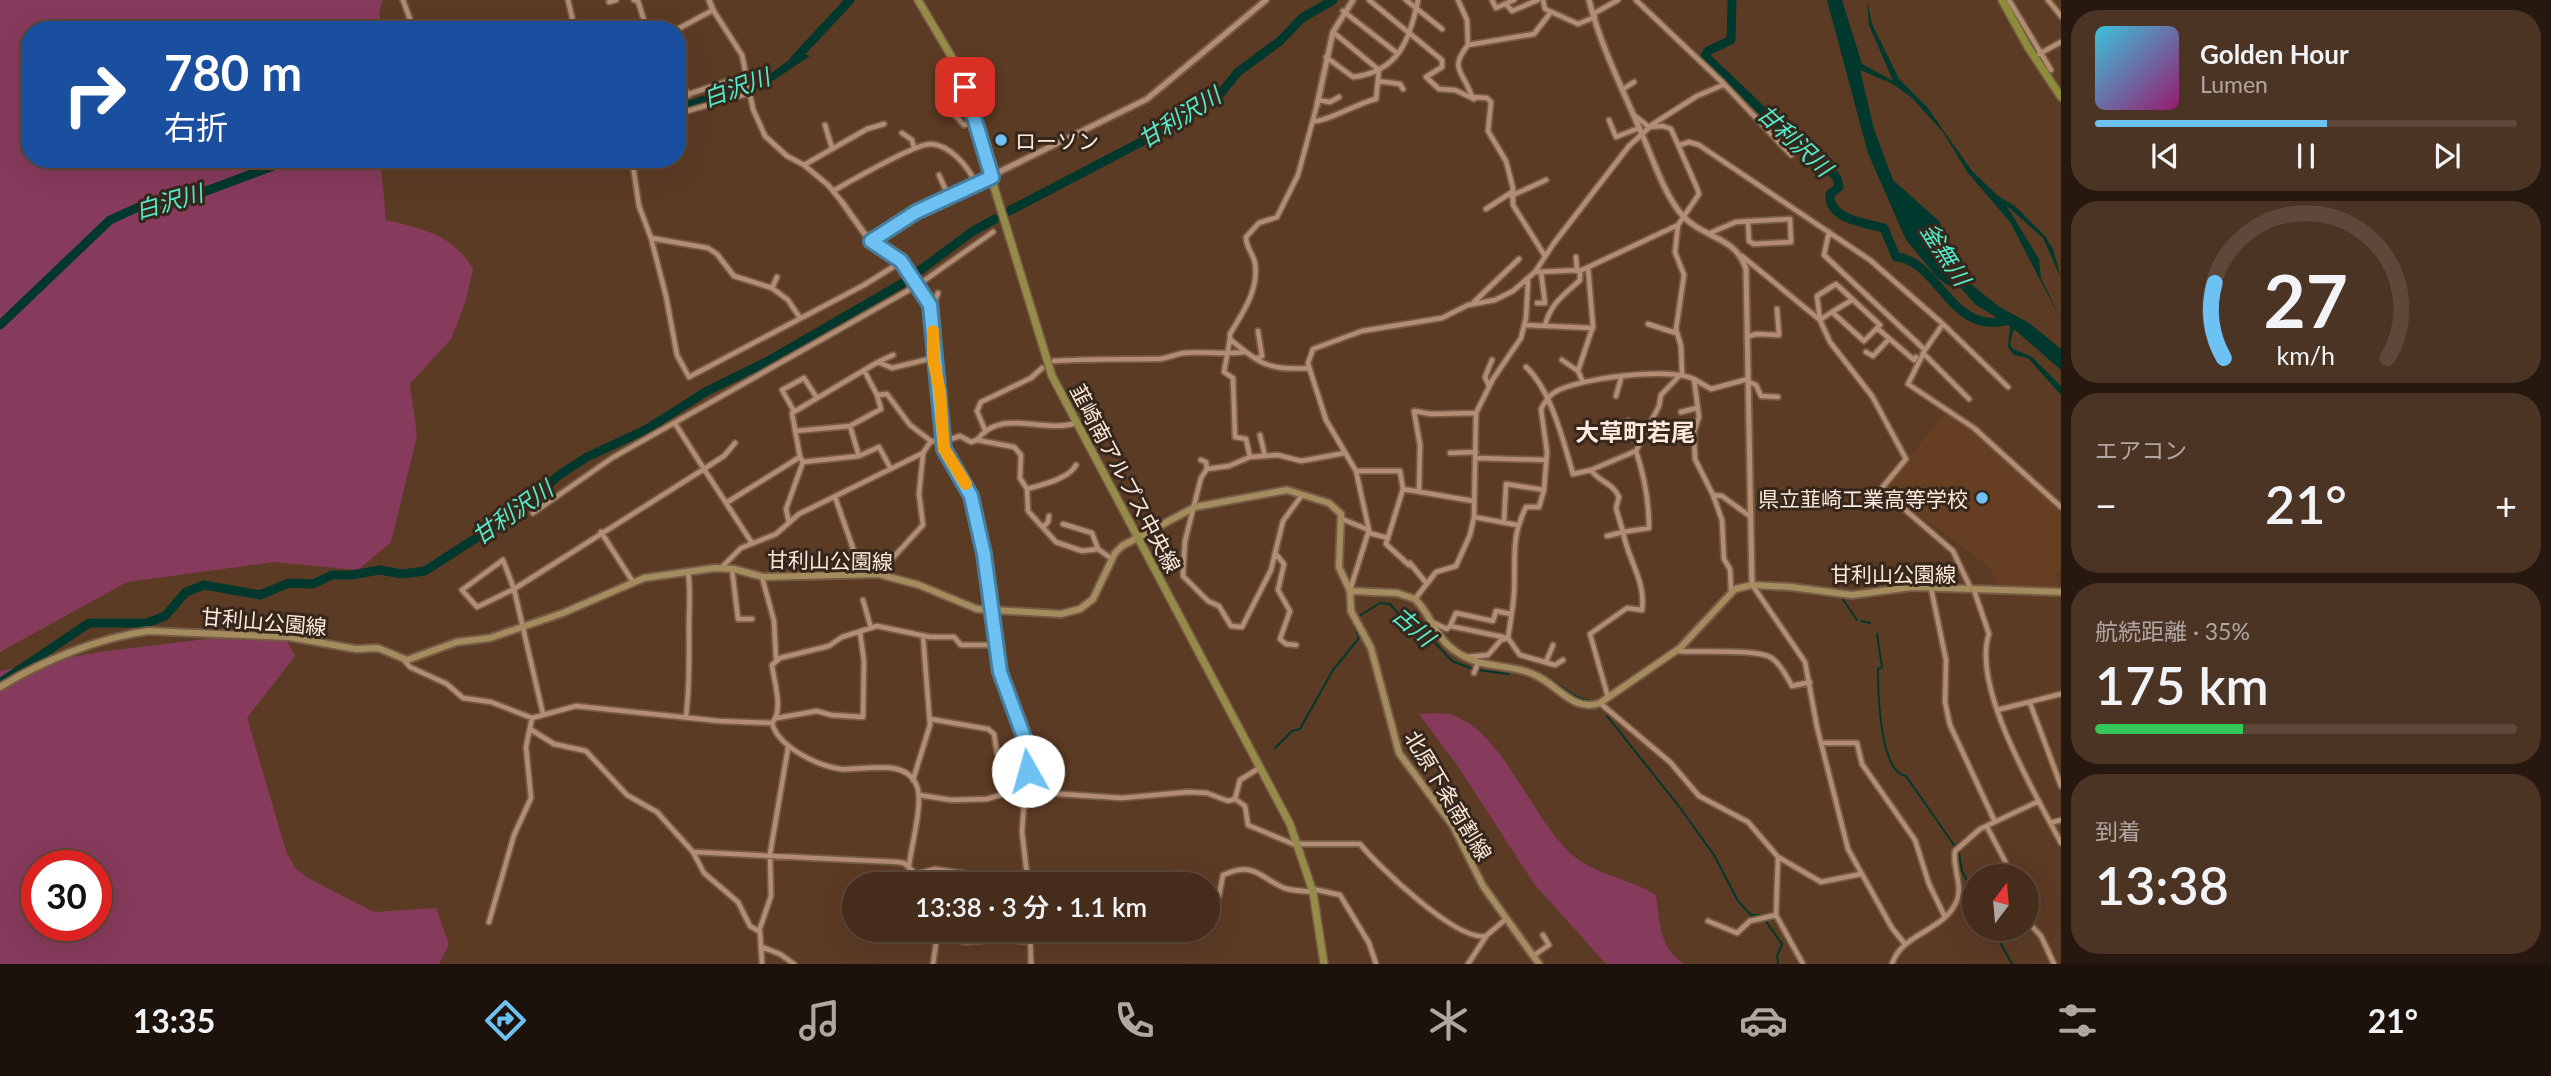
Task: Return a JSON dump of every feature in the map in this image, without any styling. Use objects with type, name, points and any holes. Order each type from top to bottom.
[{"type":"highway","points":[[2002,0],[2028,47],[2061,97]]},
{"type":"main road","name":"韮崎南アルプス中央線","points":[[918,0],[957,66],[1045,359],[1076,423],[1261,766],[1298,844],[1312,890],[1324,964]]},
{"type":"main road","name":"甘利山公園線","points":[[0,687],[28,671],[129,634],[148,631],[289,637],[356,649],[378,648],[404,660],[457,642],[490,638],[574,609],[654,575],[721,568],[762,577],[878,574],[908,581],[977,609],[1061,614],[1080,609],[1097,594],[1118,550],[1195,508],[1287,490],[1329,503],[1341,514],[1342,519]]},
{"type":"main road","points":[[1342,519],[1339,568],[1350,591],[1397,593],[1415,598],[1440,637],[1477,665],[1536,675],[1580,705],[1600,704],[1677,651],[1731,590]]},
{"type":"main road","name":"甘利山公園線","points":[[1731,590],[1752,585],[1852,595],[1912,587],[2061,592]]},
{"type":"main road","name":"北原下条南割線","points":[[1350,591],[1351,611],[1371,648],[1390,731],[1399,753],[1453,826],[1483,886],[1539,964]]},
{"type":"street","points":[[403,0],[411,21]]},
{"type":"street","points":[[568,0],[573,21]]},
{"type":"street","points":[[609,2],[616,0]]},
{"type":"street","points":[[634,0],[638,1],[644,21]]},
{"type":"street","points":[[709,0],[742,55],[749,92],[765,136],[833,191],[871,241],[901,261],[930,305],[933,358],[940,392],[942,442],[947,457],[971,496],[1008,700],[1028,748],[1027,792],[1022,832],[1027,872]]},
{"type":"street","points":[[871,241],[897,223],[1147,99],[1266,0]]},
{"type":"street","points":[[1250,457],[1246,439],[1235,438],[1233,378],[1224,372],[1230,339],[1251,298],[1255,265],[1246,245],[1246,237],[1259,223],[1277,216],[1298,175],[1333,32],[1343,11],[1353,0]]},
{"type":"street","points":[[1369,0],[1444,64],[1439,70],[1428,73],[1428,81],[1439,89],[1455,90],[1474,99],[1487,98],[1490,102],[1489,135],[1506,160],[1512,194],[1525,229],[1545,256]]},
{"type":"street","points":[[1406,0],[1442,29]]},
{"type":"street","points":[[1326,57],[1353,77],[1372,75],[1387,66],[1412,34],[1418,0]]},
{"type":"street","points":[[1458,0],[1467,20],[1468,45],[1458,58],[1456,66],[1474,99]]},
{"type":"street","points":[[1492,0],[1496,8],[1514,0]]},
{"type":"street","points":[[1506,4],[1513,11],[1541,0],[1545,9],[1578,24],[1618,0]]},
{"type":"street","points":[[1589,0],[1622,90],[1670,195],[1684,218],[1732,245],[1820,320]]},
{"type":"street","points":[[1636,0],[1791,155]]},
{"type":"street","points":[[2010,0],[2051,71]]},
{"type":"street","points":[[2048,0],[2061,16]]},
{"type":"street","points":[[686,25],[713,10]]},
{"type":"street","points":[[1343,11],[1397,53]]},
{"type":"street","points":[[1468,45],[1534,34],[1551,12]]},
{"type":"street","points":[[1333,32],[1379,69]]},
{"type":"street","points":[[2039,54],[2061,42]]},
{"type":"street","points":[[1313,121],[1320,123],[1357,103],[1376,99],[1379,69]]},
{"type":"street","points":[[686,96],[747,75]]},
{"type":"street","points":[[1378,81],[1400,84],[1403,89]]},
{"type":"street","points":[[1622,90],[1634,82]]},
{"type":"street","points":[[1350,591],[1359,556],[1369,532],[1356,471],[1326,420],[1309,368],[1310,355],[1317,347],[1362,331],[1442,318],[1471,304],[1506,296],[1538,272],[1545,256],[1616,160],[1649,127],[1697,96],[1723,85]]},
{"type":"street","points":[[686,92],[689,95]]},
{"type":"street","points":[[686,111],[749,92]]},
{"type":"street","points":[[1317,103],[1330,102],[1339,97]]},
{"type":"street","points":[[945,105],[964,125],[976,122]]},
{"type":"street","points":[[1538,272],[1579,271],[1678,225],[1699,194],[1680,145],[1668,127],[1649,127],[1633,115]]},
{"type":"street","points":[[1609,120],[1616,136],[1639,128]]},
{"type":"street","points":[[804,165],[867,129],[884,124]]},
{"type":"street","points":[[825,125],[832,148]]},
{"type":"street","points":[[902,133],[912,140],[914,148]]},
{"type":"street","points":[[1680,145],[1689,142],[1699,145],[1870,260],[1943,324],[2008,387]]},
{"type":"street","points":[[833,191],[914,148],[930,144],[946,146],[969,169],[976,184]]},
{"type":"street","points":[[633,168],[639,206],[651,238],[677,355],[690,377],[864,285],[901,261]]},
{"type":"street","points":[[939,175],[949,197]]},
{"type":"street","points":[[1486,209],[1512,194],[1546,180]]},
{"type":"street","points":[[1710,233],[1736,222],[1748,221],[1790,219],[1791,242],[1754,244],[1749,241],[1748,221]]},
{"type":"street","points":[[1607,536],[1649,528],[1646,483],[1636,451],[1659,405],[1661,394],[1682,373],[1681,346],[1676,333],[1684,275],[1675,252],[1678,225]]},
{"type":"street","points":[[533,513],[612,458],[676,425],[918,285],[993,232]]},
{"type":"street","points":[[1829,232],[1824,255],[1924,351],[1969,399]]},
{"type":"street","points":[[651,238],[701,245],[717,254],[734,276],[772,288],[788,300],[800,318]]},
{"type":"street","points":[[1742,256],[1746,269],[1753,518],[1752,585],[1802,654],[1848,849],[1905,944]]},
{"type":"street","points":[[1545,325],[1549,311],[1565,290],[1580,280],[1576,257]]},
{"type":"street","points":[[1471,304],[1519,259]]},
{"type":"street","points":[[1578,371],[1593,328],[1588,267]]},
{"type":"street","points":[[1537,303],[1545,303],[1538,272]]},
{"type":"street","points":[[772,288],[777,277]]},
{"type":"street","points":[[1415,598],[1441,569],[1456,566],[1470,535],[1474,517],[1476,413],[1489,386],[1521,338],[1528,281]]},
{"type":"street","points":[[1832,312],[1864,341],[1880,325],[1836,284],[1817,296],[1820,320],[1830,342],[1872,396],[1906,459],[1881,489],[1953,551],[1972,590],[1989,634],[1984,647],[1997,709],[2061,844]]},
{"type":"street","points":[[933,334],[938,331],[935,301],[938,293]]},
{"type":"street","points":[[1820,320],[1852,300]]},
{"type":"street","points":[[1747,337],[1756,334],[1779,335],[1777,309]]},
{"type":"street","points":[[1648,324],[1676,333]]},
{"type":"street","points":[[1943,324],[1924,351],[1908,384],[1974,428],[2061,507]]},
{"type":"street","points":[[1524,325],[1593,328]]},
{"type":"street","points":[[1877,328],[1914,360],[1916,357]]},
{"type":"street","points":[[1257,358],[1262,356],[1258,331]]},
{"type":"street","points":[[1230,339],[1271,369],[1309,368]]},
{"type":"street","points":[[1866,352],[1874,356],[1889,339]]},
{"type":"street","points":[[1054,361],[1100,358],[1121,361],[1141,357],[1156,359],[1182,353],[1225,355],[1245,352]]},
{"type":"street","points":[[789,522],[786,509],[802,459],[792,413],[893,355]]},
{"type":"street","points":[[878,362],[901,367],[933,358]]},
{"type":"street","points":[[1489,386],[1485,377],[1492,360]]},
{"type":"street","points":[[1562,360],[1578,371],[1583,382]]},
{"type":"street","points":[[1526,367],[1550,397],[1550,411],[1573,474],[1591,470],[1636,451]]},
{"type":"street","points":[[985,430],[977,411],[981,402],[1031,378],[1042,368]]},
{"type":"street","points":[[795,431],[850,426],[877,414],[881,409],[877,395],[864,370]]},
{"type":"street","points":[[1507,638],[1514,592],[1512,556],[1517,524],[1526,507],[1539,507],[1544,490],[1546,460],[1540,414],[1550,397],[1597,377],[1606,380],[1637,374],[1682,373],[1711,389],[1749,381],[1756,385],[1761,396],[1778,397]]},
{"type":"street","points":[[794,411],[782,390],[804,378],[817,398]]},
{"type":"street","points":[[1616,396],[1621,378]]},
{"type":"street","points":[[1694,379],[1699,417],[1694,432],[1695,459],[1722,520],[1724,559],[1730,569],[1731,590]]},
{"type":"street","points":[[877,395],[887,394],[892,398],[910,425],[931,441],[942,442],[960,436],[971,443],[985,430],[1007,421],[1030,426],[1076,423]]},
{"type":"street","points":[[1681,412],[1697,408]]},
{"type":"street","points":[[1419,491],[1420,445],[1414,411],[1476,413]]},
{"type":"street","points":[[1607,435],[1628,421],[1634,427],[1646,429]]},
{"type":"street","points":[[676,425],[752,543]]},
{"type":"street","points":[[850,426],[859,456]]},
{"type":"street","points":[[1260,435],[1265,456]]},
{"type":"street","points":[[977,440],[1014,447],[1021,455],[1020,478],[1027,489],[1028,511],[1056,542],[1082,551],[1098,549]]},
{"type":"street","points":[[878,574],[922,525],[919,494],[923,453],[931,441]]},
{"type":"street","points":[[543,714],[514,589],[503,560],[462,590],[477,607],[514,589],[724,456],[735,443]]},
{"type":"street","points":[[726,503],[802,459],[859,456],[879,447],[891,469]]},
{"type":"street","points":[[721,568],[741,548],[776,534],[789,522],[923,453]]},
{"type":"street","points":[[1207,469],[1229,466],[1250,457],[1265,456],[1301,461],[1345,453]]},
{"type":"street","points":[[1450,453],[1546,460]]},
{"type":"street","points":[[1201,460],[1206,463],[1207,469],[1201,478],[1185,541],[1183,576],[1208,601],[1219,606],[1231,625],[1242,627],[1267,580],[1283,521],[1302,495]]},
{"type":"street","points":[[1027,489],[1061,479],[1072,473],[1076,465]]},
{"type":"street","points":[[1591,470],[1596,478],[1618,493],[1616,514],[1644,594],[1642,610],[1627,608],[1590,634],[1608,697]]},
{"type":"street","points":[[1356,471],[1400,471],[1403,489],[1387,544],[1427,584]]},
{"type":"street","points":[[1504,521],[1506,485],[1544,490]]},
{"type":"street","points":[[1403,489],[1473,501]]},
{"type":"street","points":[[1713,495],[1722,496],[1753,518]]},
{"type":"street","points":[[835,497],[854,551],[858,574]]},
{"type":"street","points":[[1044,526],[1049,516]]},
{"type":"street","points":[[1474,517],[1517,524]]},
{"type":"street","points":[[1342,519],[1388,538]]},
{"type":"street","points":[[1063,524],[1092,533],[1098,549],[1113,559]]},
{"type":"street","points":[[601,532],[633,582]]},
{"type":"street","points":[[1276,553],[1284,564],[1278,590],[1290,611],[1280,639],[1286,644],[1296,645]]},
{"type":"street","points":[[732,569],[738,619],[752,619]]},
{"type":"street","points":[[686,716],[691,668],[689,625],[692,595],[688,571]]},
{"type":"street","points":[[762,577],[774,621],[776,659],[772,665],[777,718]]},
{"type":"street","points":[[1931,588],[1946,660],[1945,702],[1950,725],[1995,822]]},
{"type":"street","points":[[863,600],[872,628]]},
{"type":"street","points":[[1491,607],[1496,611],[1511,614]]},
{"type":"street","points":[[1450,626],[1456,612],[1493,621],[1496,611]]},
{"type":"street","points":[[1430,621],[1447,629],[1450,626],[1507,638],[1520,655],[1555,665],[1563,660]]},
{"type":"street","points":[[776,659],[829,646],[842,637],[885,626],[923,636],[954,637],[966,645],[996,645]]},
{"type":"street","points":[[404,660],[410,667],[447,684],[463,698],[491,702],[533,718],[576,706],[719,721],[772,723],[777,718],[817,710],[831,715],[863,717],[864,661],[860,631]]},
{"type":"street","points":[[913,780],[930,719],[923,636]]},
{"type":"street","points":[[1465,657],[1488,655],[1501,640],[1507,638]]},
{"type":"street","points":[[1546,662],[1553,645]]},
{"type":"street","points":[[1677,651],[1741,654],[1751,651],[1772,658],[1792,686],[1810,682]]},
{"type":"street","points":[[1474,673],[1477,665]]},
{"type":"street","points":[[1997,709],[2061,694]]},
{"type":"street","points":[[2030,703],[2061,786]]},
{"type":"street","points":[[1600,704],[1670,762],[1699,796],[1748,822],[1778,857],[1821,882],[1861,874]]},
{"type":"street","points":[[489,922],[514,835],[531,799],[526,747],[533,718]]},
{"type":"street","points":[[930,719],[988,729],[993,734],[997,753],[1028,748]]},
{"type":"street","points":[[772,723],[779,739],[789,748],[832,767],[886,767],[904,772],[913,780],[919,794],[909,866]]},
{"type":"street","points":[[530,729],[554,744],[586,751],[627,795],[657,811],[693,852],[704,873],[738,902],[750,926],[760,932]]},
{"type":"street","points":[[1821,743],[1857,743],[1862,764],[1915,840],[1929,884],[1945,917]]},
{"type":"street","points":[[762,964],[760,932],[771,896],[769,854],[789,748]]},
{"type":"street","points":[[1235,799],[1240,780],[1261,766]]},
{"type":"street","points":[[919,794],[951,800],[987,799],[1007,791],[1122,798],[1198,792],[1228,801],[1235,799]]},
{"type":"street","points":[[1235,799],[1245,806],[1248,825],[1273,838],[1298,844],[1360,844],[1381,869],[1446,923],[1471,935],[1486,936]]},
{"type":"street","points":[[1892,964],[1905,944],[1945,917],[1958,895],[1955,851],[1987,826],[2039,801]]},
{"type":"street","points":[[2050,823],[2061,820]]},
{"type":"street","points":[[1987,826],[2006,864]]},
{"type":"street","points":[[693,852],[897,862],[909,866],[914,872]]},
{"type":"street","points":[[1778,857],[1776,915],[1803,964]]},
{"type":"street","points":[[1220,890],[1223,875],[1240,869],[1258,870],[1289,889],[1340,895],[1369,943],[1376,964]]},
{"type":"street","points":[[926,872],[950,872]]},
{"type":"street","points":[[1708,921],[1737,933],[1750,921],[1776,915]]},
{"type":"street","points":[[1468,964],[1486,936],[1506,919]]},
{"type":"street","points":[[2039,934],[2054,964]]},
{"type":"street","points":[[1533,956],[1549,945],[1543,935]]},
{"type":"street","points":[[933,964],[936,942]]},
{"type":"street","points":[[1030,942],[1031,964]]},
{"type":"street","points":[[762,947],[780,954],[794,964]]},
{"type":"shaded area","points":[[0,0],[383,0],[379,13],[381,21],[21,21],[21,168],[381,168],[386,220],[436,235],[456,248],[473,269],[466,300],[451,339],[410,384],[417,436],[391,542],[358,570],[274,562],[127,582],[0,652]]},
{"type":"shaded area","points":[[1948,410],[2041,485],[2061,507],[2061,570],[2055,575],[2061,588],[1999,586],[1989,567],[1884,488]]},
{"type":"shaded area","points":[[281,630],[295,656],[247,718],[286,851],[295,868],[308,878],[374,912],[436,908],[449,944],[439,964],[0,964],[0,671],[99,652]]},
{"type":"shaded area","points":[[1419,714],[1448,714],[1470,724],[1501,756],[1541,817],[1569,852],[1589,866],[1656,895],[1665,943],[1676,958],[1685,964],[1606,964],[1535,885],[1457,765]]},
{"type":"water","name":"釜無川","points":[[1827,0],[1842,0],[1862,64],[1893,81],[1869,25],[1867,0],[1872,24],[1899,79],[1927,107],[1972,171],[1998,196],[2015,206],[2045,236],[2053,249],[2061,278],[2043,238],[2006,205],[2039,259],[2041,278],[2061,320],[2010,222],[1968,173],[1943,132],[1911,97],[1893,84],[1860,70],[1874,129],[1893,180],[1939,221],[1967,281],[1998,306],[2029,323],[2061,349],[2061,370],[2014,329],[2010,344],[2013,349],[2032,357],[2061,386],[2061,395],[2028,358],[2014,355],[2008,347],[2010,326],[1975,304],[1960,287],[1947,285],[1937,277],[1906,240],[1868,153]]},
{"type":"water","points":[[800,52],[810,56],[774,80],[686,108],[686,101],[766,77]]},
{"type":"waterway","name":"白沢川","points":[[794,60],[850,0]]},
{"type":"waterway","name":"甘利沢川","points":[[1009,211],[1168,128],[1221,93],[1238,72],[1280,41],[1302,18],[1333,0]]},
{"type":"waterway","name":"甘利沢川","points":[[1732,0],[1731,40],[1708,51],[1705,56],[1817,163],[1828,168],[1837,178],[1839,187],[1830,194],[1835,210],[1858,222],[1884,228],[1896,257],[1911,261],[1924,271],[1960,309],[1974,319],[1991,322],[2012,319]]},
{"type":"waterway","name":"白沢川","points":[[0,325],[110,220],[143,205],[198,194],[268,168]]},
{"type":"waterway","name":"甘利沢川","points":[[0,683],[89,623],[147,623],[165,616],[186,592],[204,585],[260,595],[289,583],[313,584],[332,575],[380,570],[402,574],[425,571],[521,509],[559,475],[587,457],[647,429],[707,391],[770,360],[903,283],[973,231],[995,219]]},
{"type":"waterway","points":[[1842,598],[1857,620]]},
{"type":"waterway","name":"古川","points":[[1356,618],[1380,603],[1390,604],[1408,625],[1422,629],[1452,661],[1473,669]]},
{"type":"waterway","points":[[1861,621],[1870,623]]},
{"type":"waterway","name":"古川","points":[[1275,748],[1292,731],[1300,729],[1333,670],[1359,638],[1353,622]]},
{"type":"waterway","points":[[1877,634],[1882,667],[1878,669],[1880,711],[1890,761],[1897,771],[1906,776],[1954,845]]},
{"type":"waterway","name":"古川","points":[[1478,670],[1508,674]]},
{"type":"waterway","name":"古川","points":[[1530,670],[1547,677],[1577,697],[1595,701]]},
{"type":"waterway","name":"古川","points":[[1607,716],[1714,855],[1738,901],[1751,915],[1762,915]]},
{"type":"waterway","points":[[1959,853],[1962,871]]},
{"type":"waterway","name":"古川","points":[[1765,920],[1782,944],[1777,956],[1778,964]]},
{"type":"waterway","points":[[2000,942],[2012,964]]},
{"type":"slow traffic","points":[[933,331],[933,358],[940,392],[942,442],[947,457],[966,484]]},
{"type":"place","name":"ローソン","points":[[1001,140]]},
{"type":"place","name":"県立韮崎工業高等学校","points":[[1982,498]]},
{"type":"district","name":"大草町若尾","points":[[1635,431]]},
{"type":"route","points":[[965,87],[992,177],[916,212],[871,241],[901,261],[926,295],[930,305],[933,317],[933,358],[940,392],[942,442],[947,457],[963,478],[971,496],[984,554],[1000,672],[1008,700],[1028,748],[1028,771]]}]
